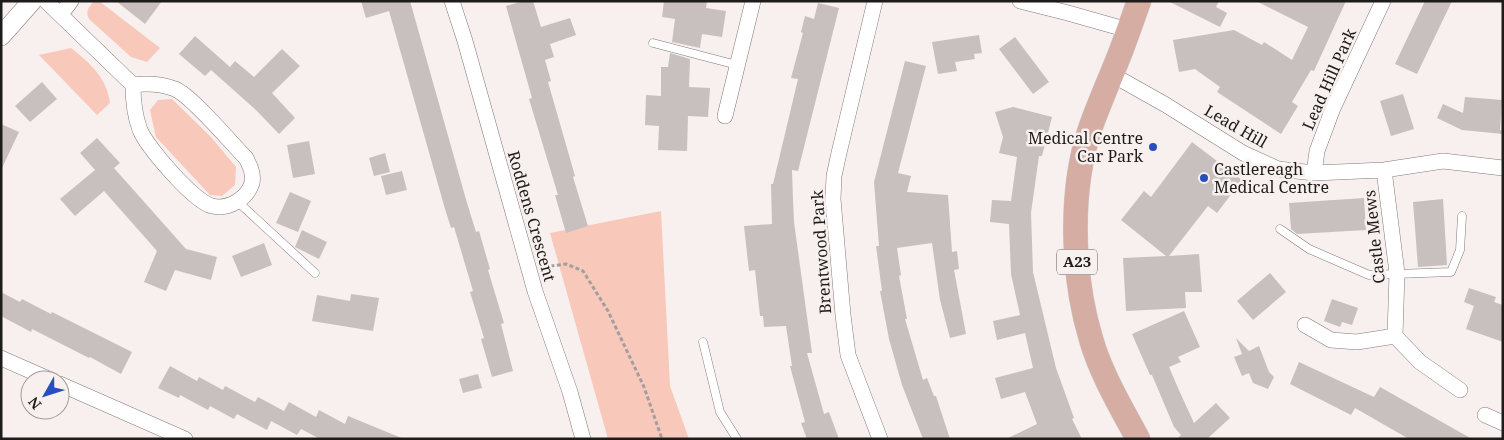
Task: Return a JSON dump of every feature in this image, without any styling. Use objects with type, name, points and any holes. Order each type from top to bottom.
[{"type":"main road","name":"A23","points":[[1138,439],[1105,375],[1091,339],[1080,287],[1075,245],[1076,212],[1081,170],[1090,130],[1139,1]]},
{"type":"street","points":[[61,14],[71,1]]},
{"type":"street","name":"Roddens Crescent","points":[[452,1],[468,51],[529,269],[570,392],[582,439]]},
{"type":"street","points":[[725,116],[753,1]]},
{"type":"street","name":"Brentwood Park","points":[[875,1],[834,176],[833,199],[842,315],[848,355],[880,439]]},
{"type":"street","points":[[1020,1],[1068,12],[1128,30]]},
{"type":"street","name":"Lead Hill Park","points":[[1314,173],[1317,151],[1334,108],[1383,1]]},
{"type":"street","points":[[1,36],[34,2],[61,14],[133,85],[134,112],[140,131],[147,144],[178,178],[198,199],[211,206],[223,207],[238,202],[252,184],[252,170],[246,158],[189,98],[178,90],[148,83],[133,85]]},
{"type":"street","name":"Lead Hill","points":[[1112,74],[1252,157],[1278,169],[1314,173],[1384,170],[1443,161],[1503,168]]},
{"type":"street","name":"Castle Mews","points":[[1384,170],[1397,273],[1395,336]]},
{"type":"street","points":[[1305,325],[1331,340],[1358,342],[1395,336],[1420,362],[1460,390]]},
{"type":"street","points":[[1,358],[28,370]]},
{"type":"street","points":[[70,388],[185,439]]},
{"type":"street","points":[[1485,415],[1503,423]]},
{"type":"lane","points":[[653,43],[737,65]]},
{"type":"lane","points":[[238,202],[315,273]]},
{"type":"lane","points":[[1280,229],[1309,250],[1369,275],[1451,272],[1460,250],[1462,216]]},
{"type":"lane","points":[[703,342],[720,412],[737,439]]},
{"type":"path","points":[[529,269],[566,264],[583,271],[608,311],[644,387],[662,439]]},
{"type":"shaded area","points":[[94,1],[99,1],[160,48],[147,62],[131,57],[89,19],[89,7]]},
{"type":"shaded area","points":[[71,48],[91,65],[105,86],[110,103],[97,115],[39,55]]},
{"type":"shaded area","points":[[172,99],[211,137],[236,167],[235,185],[222,196],[210,195],[156,137],[150,110],[158,100]]},
{"type":"shaded area","points":[[661,211],[670,386],[689,439],[608,439],[550,233]]},
{"type":"building","points":[[116,1],[162,1],[145,24]]},
{"type":"building","points":[[361,1],[410,1],[467,203],[476,232],[479,231],[490,269],[488,270],[504,323],[501,324],[513,371],[492,377],[481,339],[484,338],[470,292],[473,291],[454,227],[451,228],[445,209],[389,11],[366,18]]},
{"type":"building","points":[[523,1],[533,1],[541,27],[570,18],[576,35],[550,44],[554,57],[545,60],[551,81],[548,82],[588,226],[566,233],[555,195],[558,195],[529,99],[532,98],[506,6]]},
{"type":"building","points":[[664,1],[707,1],[706,8],[726,11],[722,37],[702,34],[700,48],[672,42],[675,19],[662,17]]},
{"type":"building","points":[[1168,1],[1219,1],[1216,7],[1227,13],[1220,27]]},
{"type":"building","points":[[1256,1],[1346,1],[1314,71],[1311,70],[1292,102],[1298,106],[1281,134],[1217,92],[1220,87],[1195,69],[1179,72],[1173,40],[1234,30],[1262,45],[1264,42],[1292,60],[1308,27]]},
{"type":"building","points":[[1425,1],[1452,1],[1417,74],[1395,64]]},
{"type":"building","points":[[818,3],[839,8],[798,171],[792,170],[794,222],[812,353],[807,353],[824,414],[829,412],[839,439],[807,439],[801,423],[805,422],[790,366],[792,366],[786,326],[764,327],[763,316],[760,316],[755,270],[749,271],[744,226],[772,224],[771,184],[773,184],[798,79],[791,78],[803,33],[801,32],[805,16],[814,19]]},
{"type":"building","points":[[979,35],[982,53],[974,54],[975,59],[955,62],[957,71],[938,74],[932,42]]},
{"type":"building","points":[[195,36],[230,67],[235,61],[254,77],[282,49],[300,66],[272,93],[295,118],[279,134],[256,110],[211,70],[205,76],[179,54]]},
{"type":"building","points":[[1015,37],[1049,82],[1033,94],[999,49]]},
{"type":"building","points":[[670,53],[690,59],[689,87],[710,88],[708,117],[688,116],[687,151],[658,150],[659,126],[645,125],[646,95],[661,96],[661,67],[668,67]]},
{"type":"building","points":[[905,61],[926,66],[898,173],[911,176],[907,192],[948,195],[952,252],[957,251],[959,269],[954,270],[966,334],[950,338],[940,300],[932,243],[897,248],[901,275],[899,276],[907,319],[905,319],[923,380],[927,378],[934,396],[936,396],[950,439],[923,439],[902,385],[889,339],[880,291],[882,291],[876,246],[879,246],[874,182]]},
{"type":"building","points":[[42,82],[57,99],[30,122],[15,106]]},
{"type":"building","points":[[1403,94],[1414,129],[1391,136],[1380,101]]},
{"type":"building","points":[[1465,97],[1502,100],[1500,130],[1503,131],[1503,134],[1462,130],[1437,118],[1443,104],[1463,113]]},
{"type":"building","points":[[1013,107],[1052,117],[1042,156],[1039,156],[1031,213],[1033,272],[1056,368],[1074,418],[1072,419],[1082,439],[1006,439],[1037,424],[1025,392],[1001,399],[995,378],[1033,368],[1025,333],[997,340],[993,321],[1020,315],[1011,274],[1009,224],[990,222],[992,200],[1011,201],[1017,157],[999,153],[1003,137],[995,112]]},
{"type":"building","points":[[1,124],[19,132],[1,170]]},
{"type":"building","points":[[97,138],[120,163],[114,168],[186,249],[217,257],[211,280],[175,270],[166,291],[144,282],[157,251],[104,191],[75,216],[60,199],[95,170],[80,153]]},
{"type":"building","points":[[309,141],[315,174],[293,178],[287,145]]},
{"type":"building","points":[[1192,142],[1242,180],[1217,213],[1208,206],[1169,256],[1199,254],[1202,292],[1185,292],[1186,308],[1126,311],[1123,258],[1166,256],[1121,220],[1144,191],[1151,197]]},
{"type":"building","points":[[385,153],[390,172],[374,176],[369,158]]},
{"type":"building","points":[[402,171],[407,190],[386,195],[381,176]]},
{"type":"building","points":[[290,192],[311,201],[298,232],[276,223]]},
{"type":"building","points":[[1364,198],[1366,230],[1297,234],[1291,229],[1289,203]]},
{"type":"building","points":[[1443,199],[1447,265],[1418,267],[1413,202]]},
{"type":"building","points":[[302,230],[327,242],[319,259],[295,247]]},
{"type":"building","points":[[264,243],[272,265],[241,277],[232,256]]},
{"type":"building","points":[[1270,273],[1286,292],[1253,320],[1237,301]]},
{"type":"building","points":[[1469,288],[1496,297],[1494,302],[1503,305],[1503,342],[1466,329],[1474,306],[1464,302]]},
{"type":"building","points":[[1,292],[20,302],[22,299],[51,314],[52,312],[132,352],[121,374],[90,357],[32,329],[31,332],[1,316]]},
{"type":"building","points":[[351,294],[379,298],[373,331],[312,321],[317,295],[350,301]]},
{"type":"building","points":[[1332,299],[1358,308],[1352,325],[1342,322],[1340,327],[1324,321]]},
{"type":"building","points":[[1184,311],[1200,347],[1178,357],[1181,362],[1169,367],[1178,388],[1194,423],[1216,403],[1230,418],[1207,439],[1177,439],[1181,435],[1174,427],[1132,334]]},
{"type":"building","points":[[1236,338],[1249,351],[1259,346],[1269,372],[1274,377],[1268,389],[1253,383],[1249,373],[1242,376],[1234,357],[1242,354]]},
{"type":"building","points":[[1299,362],[1374,397],[1380,387],[1472,439],[1409,439],[1355,408],[1351,415],[1290,384]]},
{"type":"building","points":[[170,366],[197,381],[199,377],[223,390],[225,386],[255,402],[258,397],[284,411],[289,402],[316,417],[319,410],[345,424],[348,416],[404,439],[320,439],[301,429],[297,435],[271,421],[267,430],[237,414],[234,419],[210,406],[208,410],[180,395],[179,398],[158,388]]},
{"type":"building","points":[[478,374],[482,388],[463,393],[459,379]]},
{"type":"place","name":"Medical Centre Car Park","points":[[1153,147]]},
{"type":"place","name":"Castlereagh Medical Centre","points":[[1204,178]]}]
